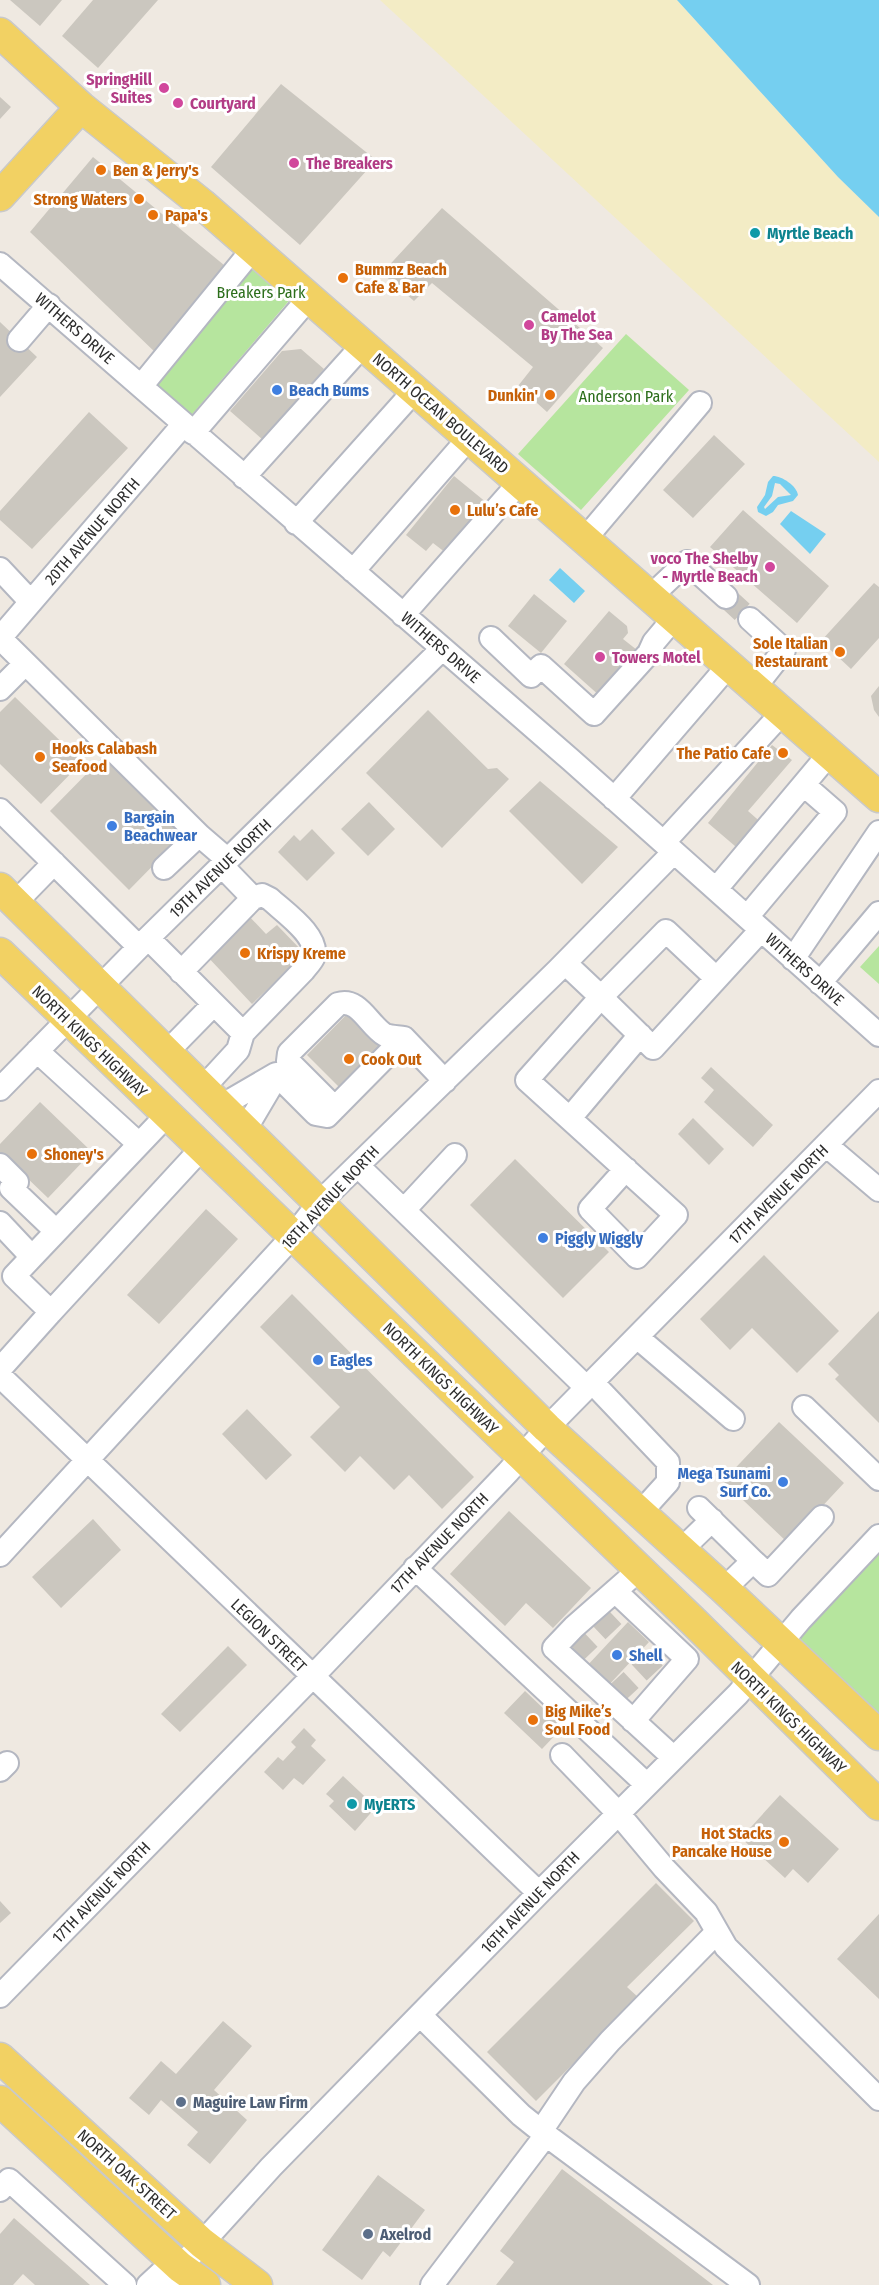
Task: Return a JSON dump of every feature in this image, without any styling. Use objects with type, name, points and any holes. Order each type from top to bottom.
[{"type":"main road","name":"NORTH OCEAN BOULEVARD","points":[[0,33],[81,107],[202,204],[879,797]]},
{"type":"main road","points":[[0,196],[81,107]]},
{"type":"main road","points":[[8,896],[547,1428],[781,1642],[879,1736]]},
{"type":"main road","name":"NORTH KINGS HIGHWAY","points":[[0,953],[694,1622],[879,1805]]},
{"type":"main road","name":"NORTH OAK STREET","points":[[0,2058],[202,2243],[257,2285]]},
{"type":"main road","name":"NORTH OAK STREET","points":[[2,2106],[176,2275],[205,2285]]},
{"type":"street","points":[[142,385],[183,330],[253,249]]},
{"type":"street","name":"WITHERS DRIVE","points":[[0,264],[142,385],[188,429],[669,847],[820,983],[877,1030]]},
{"type":"street","name":"20TH AVENUE NORTH","points":[[0,638],[309,298]]},
{"type":"street","points":[[19,340],[49,305]]},
{"type":"street","points":[[244,477],[363,345]]},
{"type":"street","points":[[296,523],[415,390]]},
{"type":"street","points":[[585,539],[700,403]]},
{"type":"street","points":[[352,571],[470,438]]},
{"type":"street","points":[[403,615],[520,482]]},
{"type":"street","points":[[651,596],[687,562],[726,597]]},
{"type":"street","points":[[0,569],[31,602]]},
{"type":"street","points":[[491,638],[531,676],[541,666],[594,714],[649,653],[654,642],[675,617]]},
{"type":"street","points":[[750,619],[784,650],[754,687]]},
{"type":"street","points":[[0,638],[199,835],[249,893],[270,899],[309,935],[314,947],[313,959],[243,1033],[238,1050],[212,1097]]},
{"type":"street","name":"19TH AVENUE NORTH","points":[[0,1089],[144,942],[442,649]]},
{"type":"street","points":[[0,689],[25,664]]},
{"type":"street","points":[[614,799],[729,665]]},
{"type":"street","name":"18TH AVENUE NORTH","points":[[0,1555],[294,1235],[319,1203],[565,963],[669,847],[783,712]]},
{"type":"street","points":[[716,889],[830,753]]},
{"type":"street","points":[[565,963],[653,1048],[716,978],[835,813],[804,785]]},
{"type":"street","points":[[0,810],[54,863],[144,942],[177,967],[243,1033]]},
{"type":"street","points":[[794,959],[879,832]]},
{"type":"street","points":[[164,868],[199,835]]},
{"type":"street","points":[[8,896],[54,863]]},
{"type":"street","points":[[177,967],[249,893]]},
{"type":"street","points":[[820,983],[879,914]]},
{"type":"street","points":[[626,1169],[527,1080],[601,997],[666,931],[716,978]]},
{"type":"street","points":[[245,1130],[275,1076],[278,1046],[326,994],[336,990],[346,990],[356,994],[404,1038],[445,1081]]},
{"type":"street","points":[[335,1108],[288,1061],[289,1053],[338,1004],[345,1002],[354,1005],[385,1035],[404,1038]]},
{"type":"street","points":[[167,1053],[214,1004]]},
{"type":"street","points":[[570,1118],[640,1035]]},
{"type":"street","points":[[275,1076],[316,1114],[327,1116],[404,1038]]},
{"type":"street","points":[[37,1051],[139,1144]]},
{"type":"street","points":[[212,1097],[275,1076]]},
{"type":"street","name":"17TH AVENUE NORTH","points":[[0,1996],[312,1677],[589,1385],[826,1145],[874,1106]]},
{"type":"street","points":[[51,1312],[14,1276],[167,1115]]},
{"type":"street","points":[[826,1145],[879,1190]]},
{"type":"street","points":[[0,1369],[202,1148]]},
{"type":"street","points":[[404,1210],[455,1155]]},
{"type":"street","points":[[0,1165],[17,1182],[11,1188],[56,1231]]},
{"type":"street","points":[[358,1166],[668,1462],[668,1482],[640,1512]]},
{"type":"street","points":[[0,1223],[32,1257]]},
{"type":"street","points":[[637,1337],[734,1419]]},
{"type":"street","name":"LEGION STREET","points":[[0,1376],[539,1893]]},
{"type":"street","points":[[804,1407],[879,1479]]},
{"type":"street","points":[[681,1550],[705,1514],[768,1575],[822,1517]]},
{"type":"street","name":"16TH AVENUE NORTH","points":[[176,2275],[202,2243],[271,2168],[750,1679],[879,1536]]},
{"type":"street","points":[[723,1589],[753,1561]]},
{"type":"street","points":[[415,1569],[646,1784]]},
{"type":"street","points":[[639,1570],[620,1603],[554,1648],[570,1658],[674,1758]]},
{"type":"street","points":[[620,1603],[665,1649],[687,1659],[633,1721]]},
{"type":"street","points":[[665,1649],[694,1622]]},
{"type":"street","points":[[583,1725],[612,1698]]},
{"type":"street","points":[[562,1755],[618,1813],[664,1868],[706,1912],[726,1947],[879,2099]]},
{"type":"street","points":[[432,2285],[543,2133],[574,2082],[610,2041],[717,1932]]},
{"type":"street","points":[[420,2015],[543,2133],[748,2285]]},
{"type":"street","points":[[3,2178],[125,2285]]},
{"type":"street","points":[[148,2285],[161,2273],[176,2275]]},
{"type":"green space","name":"Breakers Park","points":[[258,253],[299,289],[183,425],[146,391]]},
{"type":"green space","name":"Anderson Park","points":[[626,334],[689,390],[581,510],[518,454]]},
{"type":"green space","points":[[879,946],[879,984],[860,967]]},
{"type":"green space","points":[[879,1536],[879,1735],[781,1642]]},
{"type":"sand","name":"Myrtle Beach","points":[[380,0],[677,0],[838,177],[879,217],[879,462]]},
{"type":"water","points":[[677,0],[879,0],[879,217],[838,177]]},
{"type":"water","points":[[773,476],[781,478],[792,485],[798,495],[793,501],[778,505],[766,516],[758,512],[757,507],[765,495],[768,482]],"holes":[[[775,483],[780,484],[791,495],[778,497],[765,509],[764,507],[772,496]]]},
{"type":"water","points":[[791,511],[826,534],[810,554],[780,524]]},
{"type":"water","points":[[560,568],[585,591],[574,603],[549,580]]},
{"type":"building","points":[[10,0],[62,0],[40,26]]},
{"type":"building","points":[[93,0],[158,0],[98,68],[62,36]]},
{"type":"building","name":"The Breakers","points":[[281,84],[376,160],[300,245],[211,167]]},
{"type":"building","points":[[0,97],[11,107],[0,119]]},
{"type":"building","points":[[93,157],[230,270],[158,355],[30,232]]},
{"type":"building","name":"Camelot By The Sea","points":[[442,208],[603,348],[547,412],[518,386],[533,367],[432,283],[414,301],[382,273]]},
{"type":"building","points":[[0,322],[37,357],[0,397]]},
{"type":"building","name":"Beach Bums","points":[[301,349],[324,369],[263,440],[230,411],[282,351]]},
{"type":"building","points":[[89,412],[128,448],[32,549],[0,520],[0,511]]},
{"type":"building","points":[[714,435],[745,464],[693,518],[663,490]]},
{"type":"building","points":[[454,476],[487,503],[446,553],[433,543],[426,551],[406,535]]},
{"type":"building","name":"voco The Shelby - Myrtle Beach","points":[[743,510],[829,586],[797,623],[710,547]]},
{"type":"building","points":[[874,583],[879,587],[879,638],[851,669],[821,641]]},
{"type":"building","points":[[534,594],[567,621],[541,653],[508,626]]},
{"type":"building","name":"Towers Motel","points":[[609,611],[627,626],[628,633],[623,639],[637,650],[601,697],[564,664]]},
{"type":"building","points":[[879,686],[879,717],[874,710],[871,696]]},
{"type":"building","points":[[15,697],[82,762],[41,804],[0,764],[0,712]]},
{"type":"building","points":[[428,710],[488,769],[497,768],[509,779],[442,848],[366,773]]},
{"type":"building","points":[[772,745],[792,760],[748,811],[764,825],[742,852],[708,823]]},
{"type":"building","points":[[104,756],[183,835],[129,890],[50,811]]},
{"type":"building","points":[[540,781],[618,847],[582,884],[509,811]]},
{"type":"building","points":[[369,802],[395,829],[368,856],[341,829]]},
{"type":"building","points":[[312,829],[335,853],[307,881],[278,852],[294,835],[300,841]]},
{"type":"building","points":[[247,914],[266,934],[277,925],[305,954],[252,1004],[205,954]]},
{"type":"building","points":[[350,1011],[384,1044],[340,1088],[307,1055]]},
{"type":"building","points":[[711,1067],[773,1125],[753,1147],[704,1102],[714,1090],[701,1078]]},
{"type":"building","points":[[40,1102],[92,1152],[48,1198],[0,1152],[0,1144]]},
{"type":"building","points":[[693,1118],[724,1149],[709,1165],[678,1134]]},
{"type":"building","points":[[515,1159],[609,1252],[563,1298],[470,1205]]},
{"type":"building","points":[[206,1209],[238,1239],[159,1324],[127,1295]]},
{"type":"building","points":[[764,1255],[839,1331],[797,1373],[752,1328],[730,1350],[700,1319]]},
{"type":"building","points":[[292,1294],[474,1477],[442,1509],[409,1475],[394,1490],[360,1456],[345,1472],[310,1437],[340,1407],[260,1327]]},
{"type":"building","points":[[879,1311],[879,1423],[835,1379],[839,1375],[828,1364]]},
{"type":"building","points":[[247,1409],[292,1455],[266,1480],[222,1434]]},
{"type":"building","name":"Mega Tsunami Surf Co.","points":[[779,1422],[844,1483],[788,1543],[723,1481]]},
{"type":"building","points":[[509,1511],[591,1588],[553,1628],[526,1603],[505,1626],[450,1574]]},
{"type":"building","points":[[93,1519],[121,1550],[61,1608],[32,1577]]},
{"type":"building","name":"Shell","points":[[628,1622],[649,1642],[606,1688],[585,1668]]},
{"type":"building","points":[[228,1646],[247,1665],[180,1732],[161,1714]]},
{"type":"building","name":"Big Mike’s Soul Food","points":[[525,1691],[563,1727],[542,1749],[504,1713]]},
{"type":"building","points":[[304,1728],[316,1740],[311,1746],[326,1760],[303,1785],[294,1778],[283,1790],[264,1772],[278,1757],[283,1761],[296,1747],[291,1742]]},
{"type":"building","name":"MyERTS","points":[[343,1776],[376,1807],[355,1831],[329,1806],[334,1801],[326,1794]]},
{"type":"building","points":[[780,1795],[839,1849],[808,1883],[793,1869],[785,1878],[741,1838]]},
{"type":"building","points":[[656,1883],[694,1921],[627,1987],[639,1998],[536,2101],[487,2052]]},
{"type":"building","points":[[0,1901],[11,1913],[0,1923]]},
{"type":"building","points":[[879,1914],[879,1999],[837,1959]]},
{"type":"building","points":[[223,2021],[252,2046],[214,2090],[247,2120],[210,2164],[187,2145],[198,2132],[161,2100],[149,2115],[129,2098],[161,2061],[176,2074]]},
{"type":"building","points":[[562,2169],[713,2285],[496,2285],[514,2262],[500,2251]]},
{"type":"building","points":[[378,2175],[425,2210],[390,2257],[383,2251],[362,2280],[322,2250]]},
{"type":"building","points":[[14,2218],[90,2285],[35,2285],[23,2274],[13,2285],[0,2285],[0,2234]]},
{"type":"tunnel","points":[[726,597],[750,619]]},
{"type":"tunnel","points":[[574,1654],[616,1614]]},
{"type":"tunnel","points":[[615,1695],[658,1655]]},
{"type":"place","name":"SpringHill Suites","points":[[164,88]]},
{"type":"place","name":"Courtyard","points":[[178,103]]},
{"type":"place","name":"The Breakers","points":[[294,163]]},
{"type":"place","name":"Ben & Jerry's","points":[[101,170]]},
{"type":"place","name":"Strong Waters","points":[[139,199]]},
{"type":"place","name":"Papa's","points":[[153,215]]},
{"type":"place","name":"Myrtle Beach","points":[[755,233]]},
{"type":"place","name":"Bummz Beach Cafe & Bar","points":[[343,278]]},
{"type":"place","name":"Camelot By The Sea","points":[[529,325]]},
{"type":"place","name":"Beach Bums","points":[[277,390]]},
{"type":"place","name":"Dunkin'","points":[[550,395]]},
{"type":"place","name":"Lulu’s Cafe","points":[[455,510]]},
{"type":"place","name":"voco The Shelby - Myrtle Beach","points":[[770,567]]},
{"type":"place","name":"Sole Italian Restaurant","points":[[840,652]]},
{"type":"place","name":"Towers Motel","points":[[600,657]]},
{"type":"place","name":"The Patio Cafe","points":[[783,753]]},
{"type":"place","name":"Hooks Calabash Seafood","points":[[40,757]]},
{"type":"place","name":"Bargain Beachwear","points":[[112,826]]},
{"type":"place","name":"Krispy Kreme","points":[[245,953]]},
{"type":"place","name":"Cook Out","points":[[349,1059]]},
{"type":"place","name":"Shoney's","points":[[32,1154]]},
{"type":"place","name":"Piggly Wiggly","points":[[543,1238]]},
{"type":"place","name":"Eagles","points":[[318,1360]]},
{"type":"place","name":"Mega Tsunami Surf Co.","points":[[783,1482]]},
{"type":"place","name":"Shell","points":[[617,1655]]},
{"type":"place","name":"Big Mike’s Soul Food","points":[[533,1720]]},
{"type":"place","name":"MyERTS","points":[[352,1804]]},
{"type":"place","name":"Hot Stacks Pancake House","points":[[784,1842]]},
{"type":"place","name":"Maguire Law Firm","points":[[181,2102]]},
{"type":"place","name":"Axelrod","points":[[368,2234]]}]
